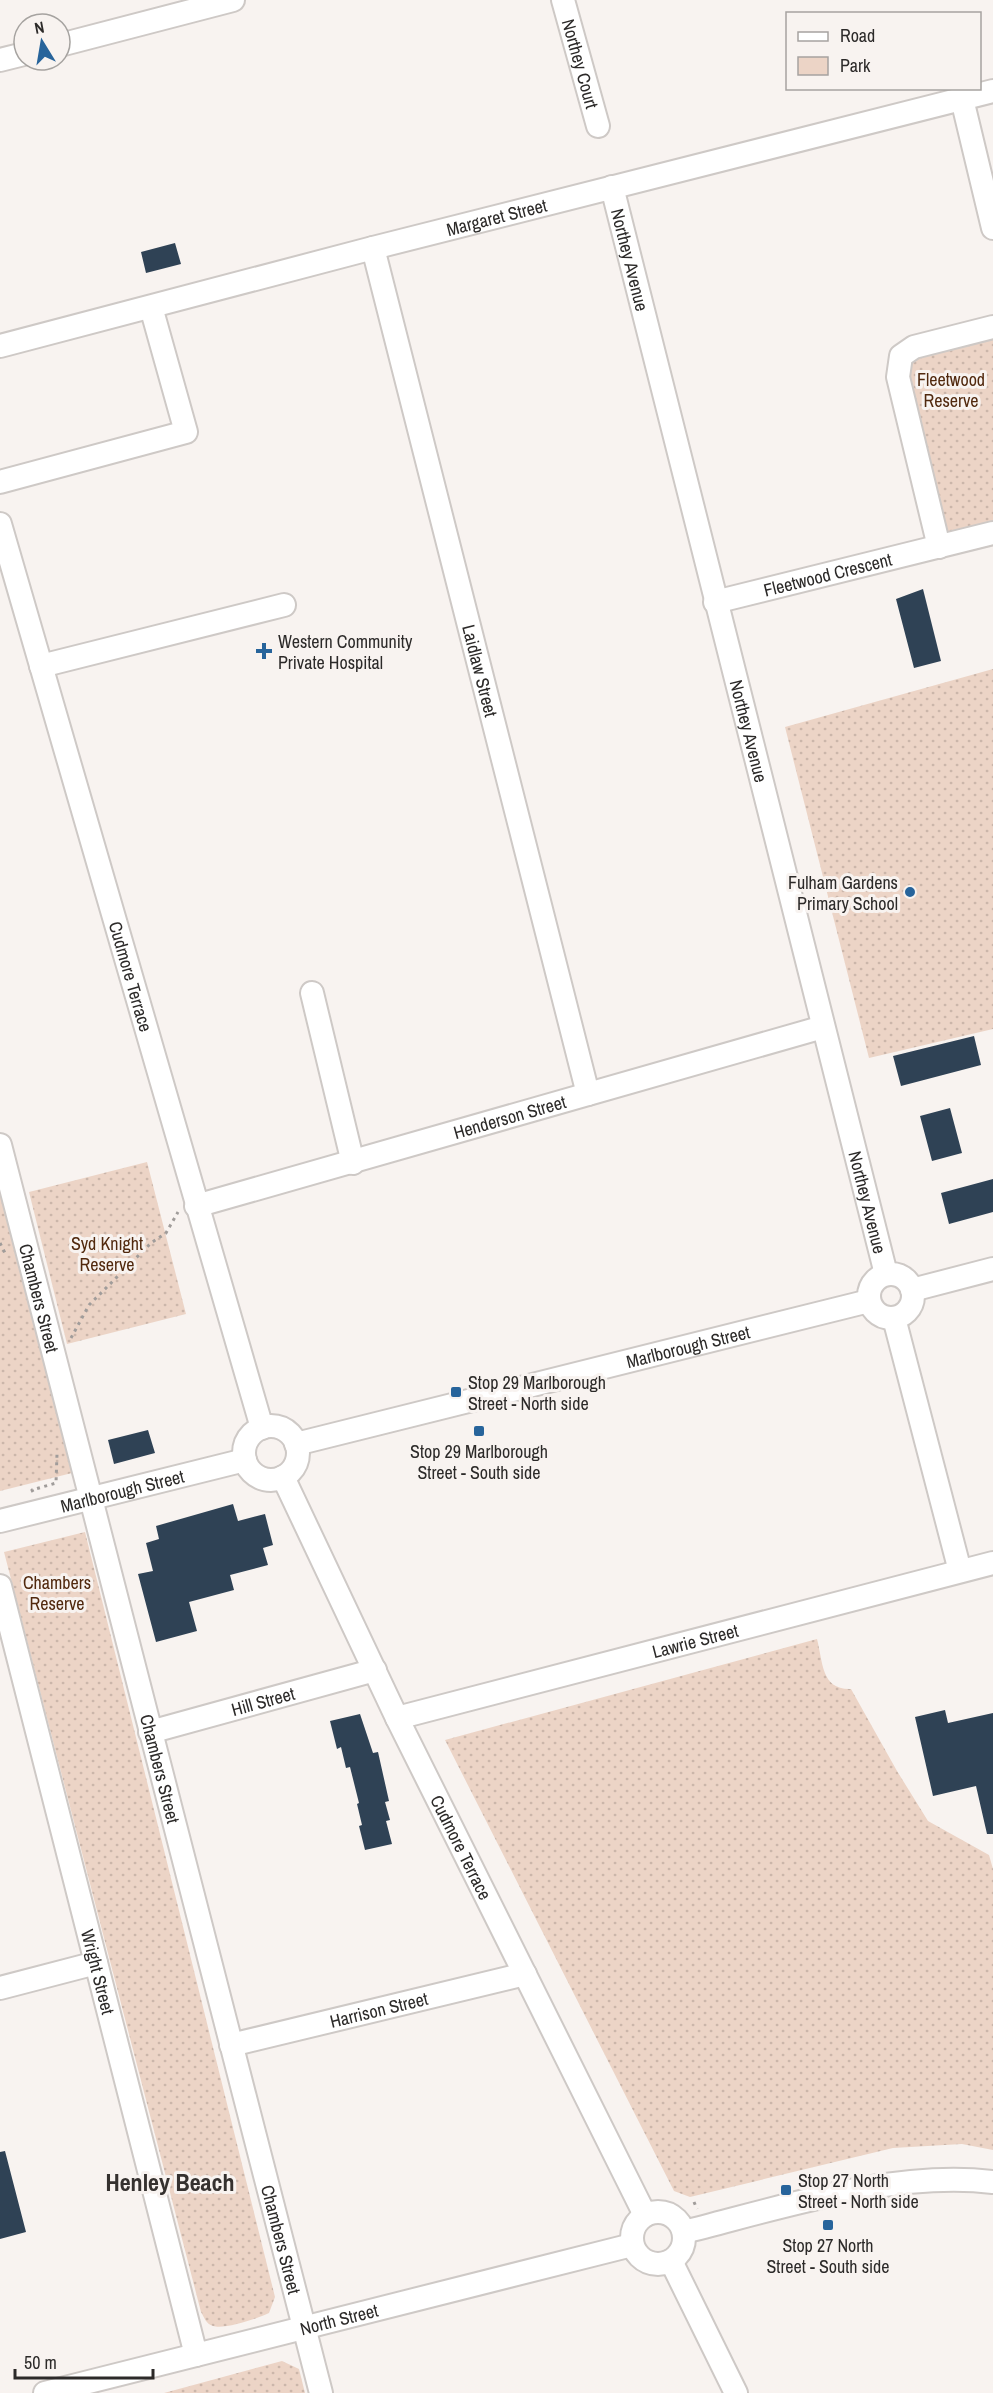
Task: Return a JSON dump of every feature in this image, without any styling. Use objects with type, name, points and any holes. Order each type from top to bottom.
[{"type":"street","points":[[72,42],[233,0]]},
{"type":"street","name":"Northey Court","points":[[563,0],[598,126]]},
{"type":"street","name":"Margaret Street","points":[[0,346],[373,248],[993,91]]},
{"type":"street","points":[[962,99],[993,228]]},
{"type":"street","name":"Northey Avenue","points":[[612,187],[886,1274]]},
{"type":"street","name":"Laidlaw Street","points":[[373,248],[588,1094]]},
{"type":"street","points":[[0,482],[186,432],[151,307]]},
{"type":"street","points":[[939,547],[898,377],[901,356],[914,347],[993,327]]},
{"type":"street","name":"Cudmore Terrace","points":[[0,524],[262,1428]]},
{"type":"street","name":"Fleetwood Crescent","points":[[715,602],[993,533]]},
{"type":"street","points":[[41,666],[284,605]]},
{"type":"street","points":[[312,993],[353,1163]]},
{"type":"street","name":"Henderson Street","points":[[196,1206],[823,1027]]},
{"type":"street","name":"Chambers Street","points":[[0,1144],[321,2393]]},
{"type":"street","points":[[912,1290],[993,1269]]},
{"type":"street","points":[[886,1274],[894,1274],[905,1279],[912,1290],[912,1305],[907,1312],[894,1318],[885,1318],[877,1314],[869,1301],[869,1291],[873,1282],[886,1274]]},
{"type":"street","name":"Marlborough Street","points":[[296,1444],[869,1301]]},
{"type":"street","points":[[894,1318],[960,1571]]},
{"type":"street","points":[[262,1428],[279,1428],[287,1432],[296,1444],[296,1462],[290,1472],[282,1477],[266,1479],[256,1475],[245,1460],[244,1448],[249,1438],[262,1428]]},
{"type":"street","name":"Marlborough Street","points":[[0,1521],[245,1460]]},
{"type":"street","name":"Cudmore Terrace","points":[[282,1477],[397,1718],[645,2215]]},
{"type":"street","name":"Lawrie Street","points":[[397,1718],[993,1563]]},
{"type":"street","name":"Wright Street","points":[[0,1586],[196,2355]]},
{"type":"street","name":"Hill Street","points":[[150,1732],[375,1670]]},
{"type":"street","points":[[0,1988],[96,1963]]},
{"type":"street","name":"Harrison Street","points":[[231,2045],[525,1974]]},
{"type":"street","points":[[684,2232],[893,2183],[948,2180],[993,2182]]},
{"type":"street","points":[[654,2211],[669,2213],[678,2220],[684,2232],[682,2250],[671,2261],[659,2264],[647,2262],[637,2255],[632,2245],[631,2235],[634,2226],[645,2215],[654,2211]]},
{"type":"street","name":"North Street","points":[[45,2393],[632,2245]]},
{"type":"street","points":[[671,2261],[736,2393]]},
{"type":"path","points":[[51,1347],[67,1344],[89,1305],[151,1243],[166,1233],[176,1212],[196,1206]]},
{"type":"green space","name":"Fleetwood Reserve","points":[[993,333],[993,526],[942,540],[904,377],[916,353]]},
{"type":"green space","name":"Fulham Gardens Primary School","points":[[993,669],[993,1029],[869,1058],[785,727]]},
{"type":"green space","name":"Syd Knight Reserve","points":[[147,1162],[186,1314],[67,1344],[29,1192]]},
{"type":"green space","points":[[0,1189],[72,1473],[0,1491]]},
{"type":"green space","name":"Chambers Reserve","points":[[85,1532],[275,2297],[269,2313],[233,2325],[218,2327],[211,2325],[201,2312],[4,1552]]},
{"type":"green space","points":[[817,1639],[822,1665],[829,1680],[841,1688],[851,1689],[928,1821],[989,1855],[993,1869],[993,2150],[962,2144],[893,2148],[690,2197],[674,2191],[445,1740]]},
{"type":"green space","points":[[282,2361],[299,2369],[305,2393],[164,2393]]},
{"type":"building","points":[[175,243],[181,264],[146,273],[141,252]]},
{"type":"building","points":[[923,589],[941,661],[914,668],[896,599]]},
{"type":"building","points":[[974,1036],[981,1065],[901,1086],[893,1056]]},
{"type":"building","points":[[950,1108],[962,1153],[932,1161],[920,1116]]},
{"type":"building","points":[[993,1179],[993,1212],[949,1224],[941,1193]]},
{"type":"building","points":[[148,1430],[155,1453],[114,1464],[108,1440]]},
{"type":"building","points":[[233,1504],[238,1521],[265,1514],[273,1545],[263,1548],[268,1565],[230,1575],[234,1590],[189,1602],[197,1631],[156,1642],[138,1574],[153,1571],[146,1543],[159,1539],[156,1526]]},
{"type":"building","points":[[945,1710],[948,1723],[993,1713],[993,1834],[987,1834],[976,1786],[933,1796],[915,1717]]},
{"type":"building","points":[[360,1714],[373,1753],[378,1752],[389,1801],[385,1802],[390,1820],[386,1821],[392,1844],[365,1850],[359,1826],[362,1825],[357,1804],[359,1803],[350,1767],[346,1768],[341,1747],[337,1749],[330,1721]]},
{"type":"building","points":[[5,2151],[26,2232],[0,2239],[0,2152]]},
{"type":"place","name":"Western Community Private Hospital","points":[[264,651]]},
{"type":"place","name":"Fulham Gardens Primary School","points":[[910,892]]},
{"type":"place","name":"Stop 29 Marlborough Street - North side","points":[[456,1392]]},
{"type":"place","name":"Stop 29 Marlborough Street - South side","points":[[479,1431]]},
{"type":"place","name":"Stop 27 North Street - North side","points":[[786,2190]]},
{"type":"place","name":"Stop 27 North Street - South side","points":[[828,2225]]},
{"type":"district","name":"Henley Beach","points":[[170,2182]]}]
